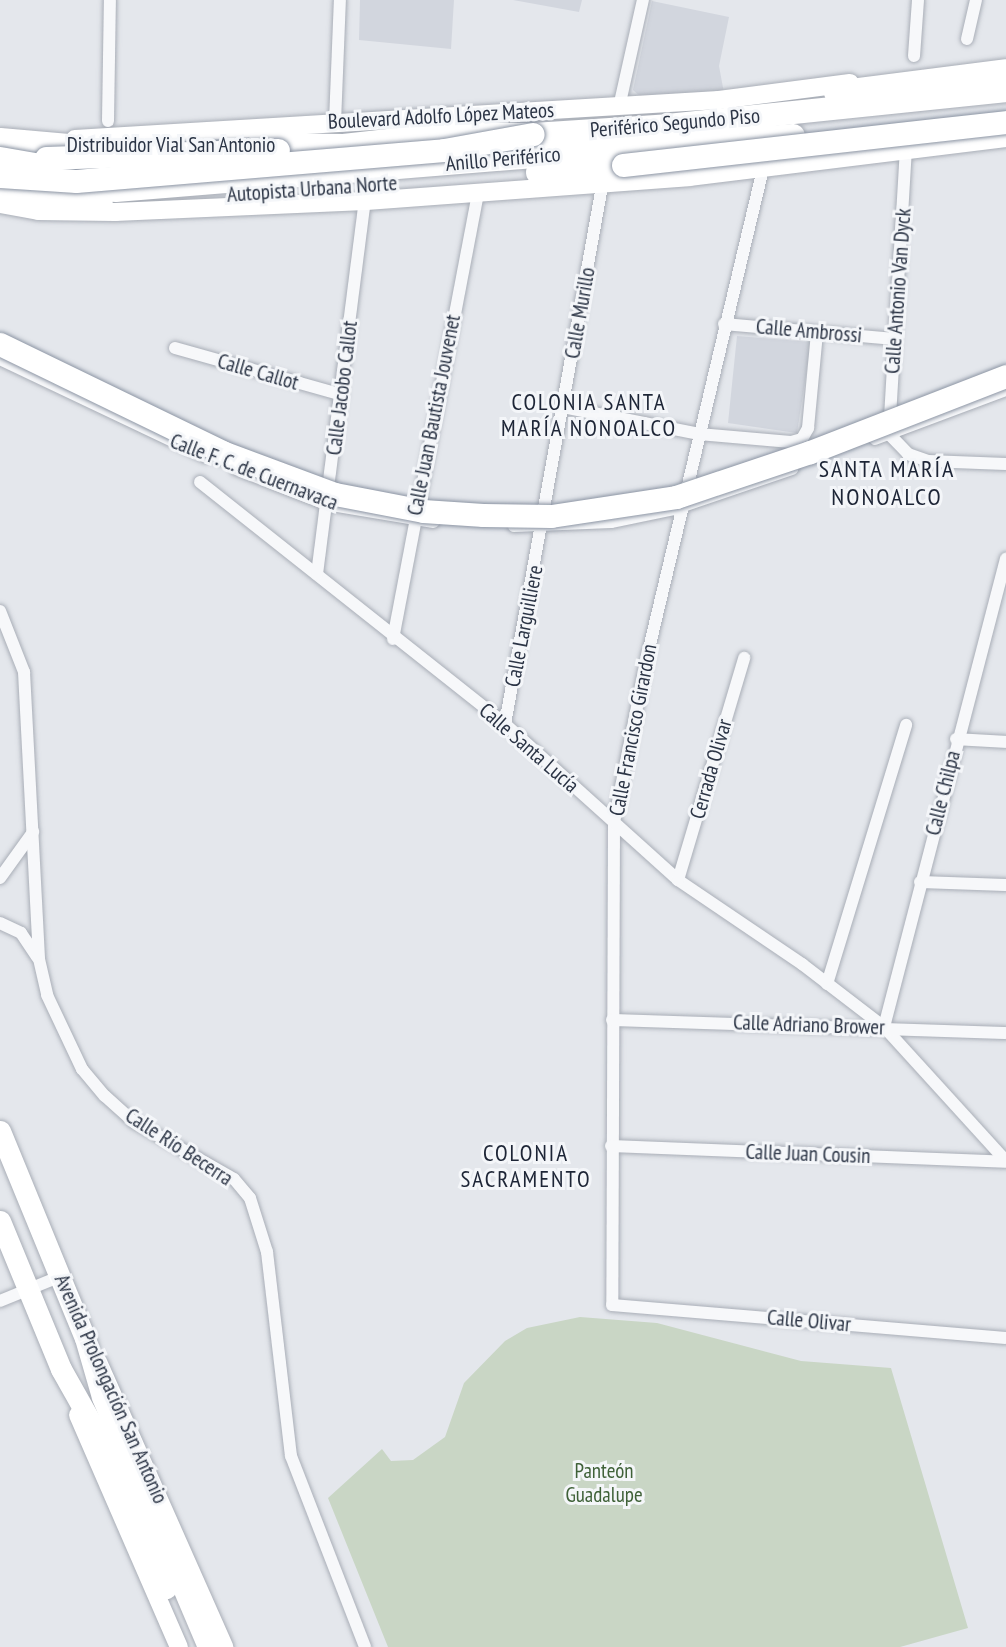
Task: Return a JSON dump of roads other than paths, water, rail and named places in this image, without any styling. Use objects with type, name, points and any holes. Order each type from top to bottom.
[{"type":"highway","points":[[667,125],[739,105],[1006,70]]},
{"type":"highway","name":"Periférico Segundo Piso","points":[[343,145],[442,134],[533,134],[667,125],[1006,90]]},
{"type":"highway","name":"Anillo Periférico","points":[[0,153],[108,159],[636,136],[1006,97]]},
{"type":"highway","name":"Anillo Periférico","points":[[0,185],[115,190],[762,138],[1006,115]]},
{"type":"highway","name":"Periférico Segundo Piso","points":[[623,165],[1006,122]]},
{"type":"highway","points":[[0,153],[76,181],[430,151],[533,134]]},
{"type":"highway","points":[[762,138],[826,150],[1006,135]]},
{"type":"highway","name":"Distribuidor Vial San Antonio","points":[[0,139],[76,148],[181,142],[343,145]]},
{"type":"highway","name":"Autopista Urbana Norte","points":[[42,168],[273,149],[288,153],[343,145]]},
{"type":"highway","name":"Autopista Urbana Norte","points":[[0,194],[30,200],[167,200],[623,165]]},
{"type":"highway","points":[[0,169],[42,168]]},
{"type":"highway","points":[[0,176],[42,168]]},
{"type":"highway","points":[[0,344],[222,452],[335,495],[423,511],[483,515],[551,516],[676,497],[810,452],[1006,376]]},
{"type":"main road","name":"Boulevard Adolfo López Mateos","points":[[0,129],[22,135],[107,139],[335,122],[619,107],[719,100],[1006,63]]},
{"type":"main road","points":[[0,204],[38,211],[115,212],[365,201],[763,169],[1006,135]]},
{"type":"main road","name":"Avenida Prolongación San Antonio","points":[[0,1130],[85,1338],[114,1393],[224,1647]]},
{"type":"main road","name":"Avenida Prolongación San Antonio","points":[[0,1220],[179,1647]]},
{"type":"main road","points":[[85,1338],[102,1396],[208,1647]]},
{"type":"main road","points":[[61,1369],[96,1431],[193,1647]]},
{"type":"street","points":[[108,121],[110,0]]},
{"type":"street","points":[[335,122],[340,0]]},
{"type":"street","points":[[619,107],[643,0]]},
{"type":"street","points":[[914,56],[918,0]]},
{"type":"street","points":[[967,39],[976,0]]},
{"type":"street","name":"Calle Antonio Van Dyck","points":[[889,434],[906,148]]},
{"type":"street","name":"Calle Francisco Girardon","points":[[612,1305],[611,1020],[614,822],[681,508],[763,169]]},
{"type":"street","name":"Calle Murillo","points":[[543,528],[603,181]]},
{"type":"street","name":"Calle Juan Bautista Jouvenet","points":[[393,639],[412,521],[478,192]]},
{"type":"street","name":"Calle Jacobo Callot","points":[[317,574],[365,201]]},
{"type":"street","name":"Calle Ambrossi","points":[[724,324],[894,339]]},
{"type":"street","points":[[563,407],[699,434],[791,442],[802,439],[808,428],[817,332]]},
{"type":"street","name":"Calle Callot","points":[[175,348],[342,395]]},
{"type":"street","name":"Calle F. C. de Cuernavaca","points":[[0,359],[217,461],[326,505],[412,521],[543,528],[611,522],[681,508],[1006,390]]},
{"type":"street","points":[[889,434],[908,454],[928,461],[1006,464]]},
{"type":"street","name":"Calle Santa Lucía","points":[[200,482],[317,574],[393,639],[505,724],[678,880],[884,1027],[1006,1161]]},
{"type":"street","name":"Calle Larguilliere","points":[[505,724],[543,528]]},
{"type":"street","name":"Calle Chilpa","points":[[884,1027],[956,739],[1001,602],[1006,559]]},
{"type":"street","name":"Calle Río Becerra","points":[[0,611],[24,672],[39,959],[47,995],[82,1069],[105,1096],[134,1122],[234,1179],[250,1198],[267,1252],[291,1456],[365,1647]]},
{"type":"street","name":"Cerrada Olivar","points":[[678,880],[744,658]]},
{"type":"street","points":[[827,984],[906,725]]},
{"type":"street","points":[[956,739],[1006,742]]},
{"type":"street","points":[[0,878],[33,832]]},
{"type":"street","points":[[920,882],[1006,885]]},
{"type":"street","points":[[0,923],[21,933],[39,959]]},
{"type":"street","name":"Calle Adriano Brower","points":[[611,1020],[1006,1033]]},
{"type":"street","name":"Calle Juan Cousin","points":[[611,1146],[1006,1161]]},
{"type":"street","points":[[0,1301],[61,1276]]},
{"type":"street","name":"Calle Olivar","points":[[612,1305],[1006,1338]]},
{"type":"district","name":"COLONIA SANTA MARÍA NONOALCO","points":[[589,415]]},
{"type":"district","name":"SANTA MARÍA NONOALCO","points":[[887,483]]},
{"type":"district","name":"COLONIA SACRAMENTO","points":[[526,1166]]},
{"type":"park label","name":"Panteón Guadalupe","points":[[604,1483]]}]
